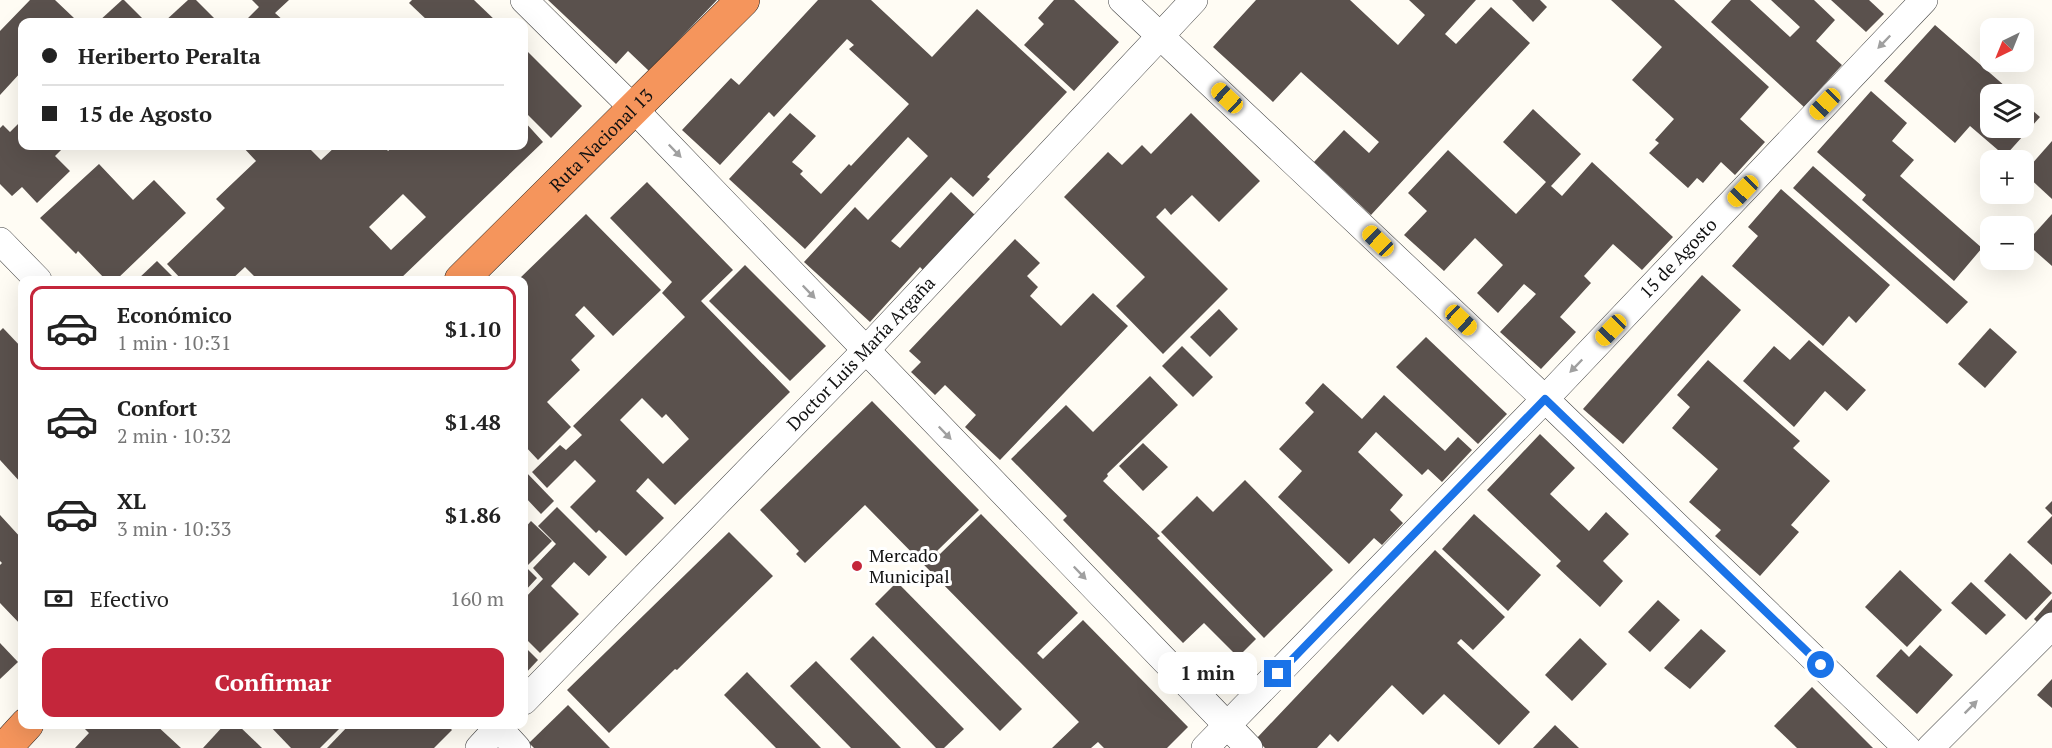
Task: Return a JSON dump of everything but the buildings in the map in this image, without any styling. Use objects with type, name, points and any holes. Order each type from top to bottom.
[{"type":"highway","name":"Ruta Nacional 13","points":[[465,276],[743,0]]},
{"type":"highway","points":[[5,748],[22,729]]},
{"type":"street","points":[[524,0],[634,109],[1249,748]]},
{"type":"street","points":[[1122,0],[1545,399],[1907,748]]},
{"type":"street","name":"Doctor Luis María Argaña","points":[[528,698],[865,351],[1194,0]]},
{"type":"street","name":"15 de Agosto","points":[[1205,748],[1545,399],[1924,0]]},
{"type":"street","points":[[0,241],[34,276]]},
{"type":"street","points":[[1930,748],[2052,626]]},
{"type":"street","points":[[479,748],[495,729]]},
{"type":"street","points":[[501,729],[517,748]]},
{"type":"place","name":"Mercado Municipal","points":[[857,566]]},
{"type":"route","points":[[1278,674],[1545,399],[1821,665]]}]
